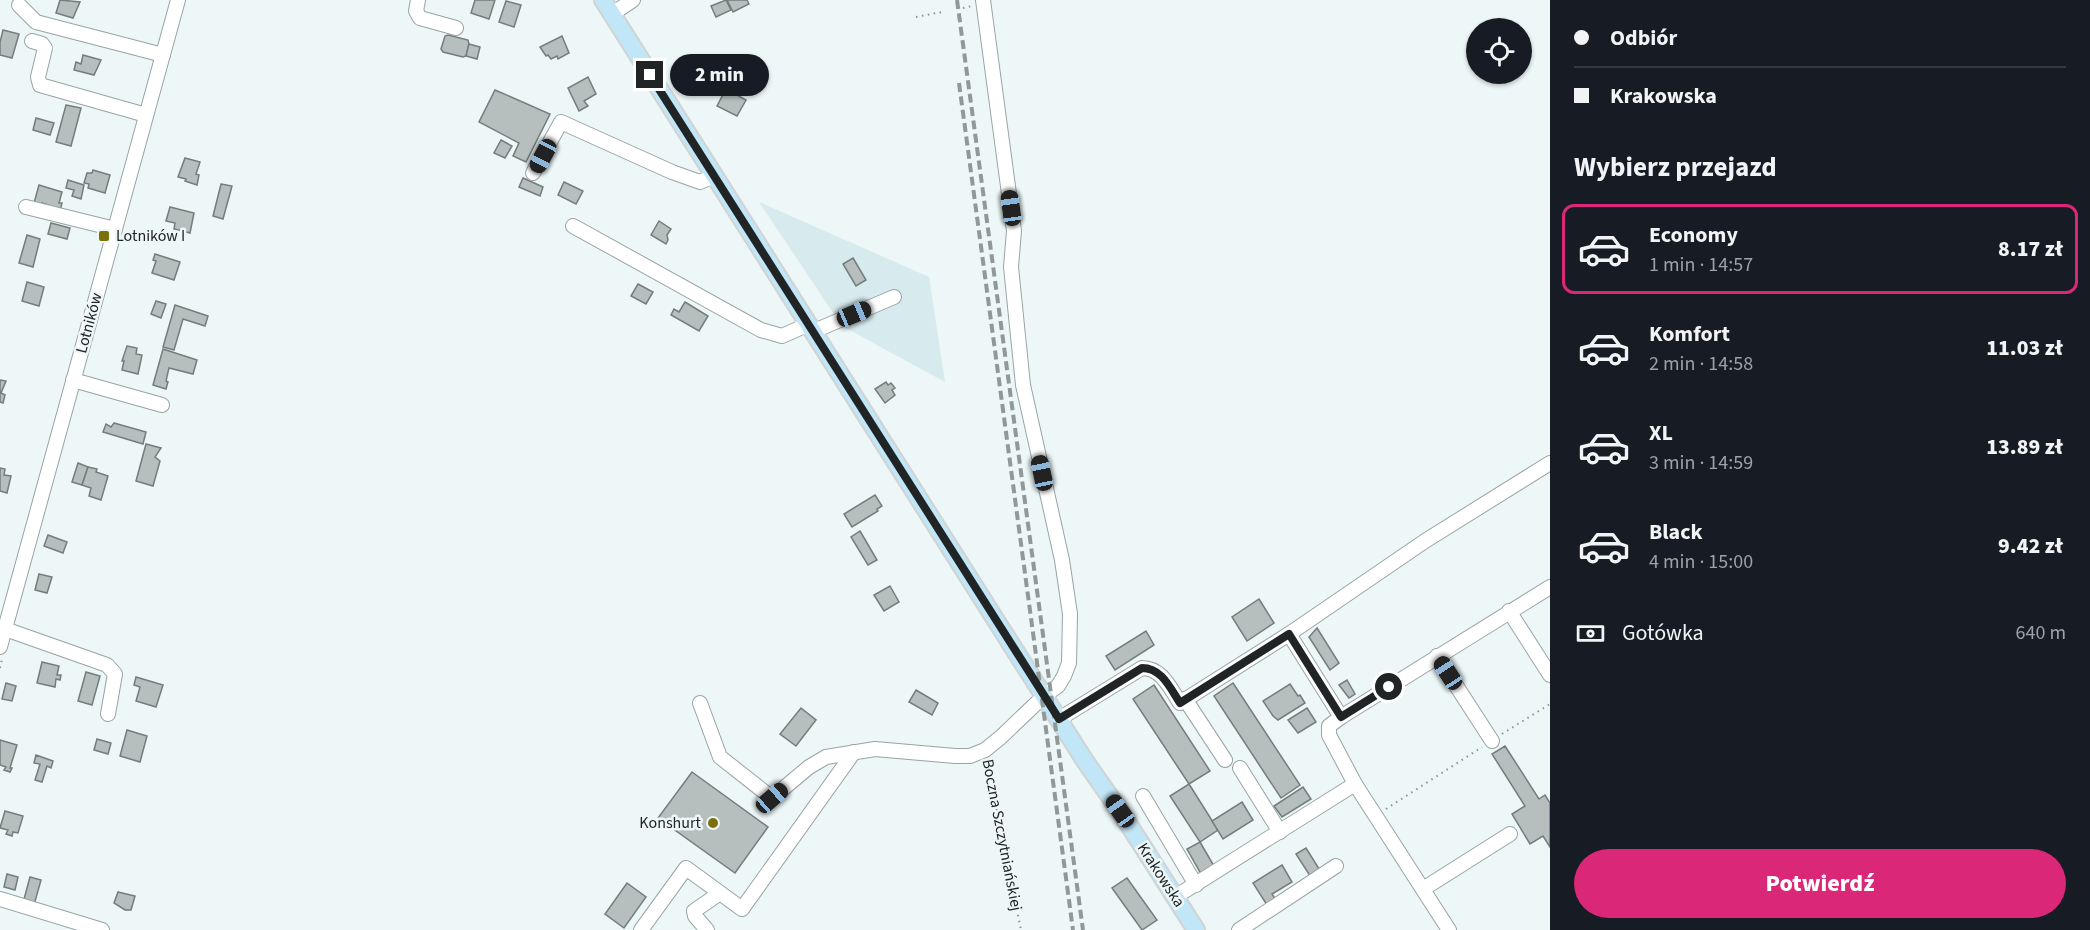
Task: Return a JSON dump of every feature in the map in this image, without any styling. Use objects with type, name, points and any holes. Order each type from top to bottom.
[{"type":"main road","name":"Krakowska","points":[[607,7],[1059,719],[1196,930]]},
{"type":"street","name":"Lotników","points":[[0,647],[4,621],[178,0]]},
{"type":"street","points":[[418,0],[416,11],[420,18],[456,28]]},
{"type":"street","points":[[607,7],[633,0]]},
{"type":"street","name":"Boczna Szczytniańskiej","points":[[982,0],[1014,231],[1011,267],[1023,385],[1062,560],[1070,614],[1069,663],[1058,686],[1045,695],[985,750]]},
{"type":"street","points":[[18,5],[36,22],[162,55]]},
{"type":"street","points":[[32,41],[42,44],[45,48],[38,77],[40,85],[146,114]]},
{"type":"street","points":[[533,173],[561,122],[700,182],[714,176]]},
{"type":"street","points":[[26,207],[115,229]]},
{"type":"street","points":[[573,226],[761,330],[782,336],[812,328],[894,297]]},
{"type":"street","points":[[73,380],[162,405]]},
{"type":"street","points":[[1059,719],[1142,668],[1160,674],[1180,703],[1289,634],[1425,541],[1550,463]]},
{"type":"street","points":[[1449,930],[1355,784],[1328,731],[1329,726],[1550,586]]},
{"type":"street","points":[[1509,611],[1550,675]]},
{"type":"street","points":[[4,621],[107,665],[115,674],[108,714]]},
{"type":"street","points":[[1289,634],[1341,717]]},
{"type":"street","points":[[1437,656],[1492,741]]},
{"type":"street","points":[[1185,699],[1225,760]]},
{"type":"street","points":[[700,703],[720,757],[772,798],[809,767],[826,758],[875,749],[969,756],[985,750]]},
{"type":"street","points":[[641,930],[686,868],[742,909],[854,752]]},
{"type":"street","points":[[1240,768],[1280,832]]},
{"type":"street","points":[[1175,897],[1355,784]]},
{"type":"street","points":[[1143,796],[1196,885]]},
{"type":"street","points":[[1423,889],[1510,834]]},
{"type":"street","points":[[1239,930],[1336,866]]},
{"type":"street","points":[[707,930],[695,916],[694,910],[720,893]]},
{"type":"street","points":[[0,899],[102,930]]},
{"type":"path","points":[[916,17],[942,12]]},
{"type":"path","points":[[1376,815],[1550,704]]},
{"type":"path","name":"Boczna Szczytniańskiej","points":[[985,750],[1020,930]]},
{"type":"shaded area","points":[[759,202],[929,277],[945,382],[842,326]]},
{"type":"building","points":[[60,0],[80,2],[73,18],[56,13]]},
{"type":"building","points":[[475,0],[495,0],[489,19],[471,13]]},
{"type":"building","points":[[726,0],[731,10],[716,17],[711,6]]},
{"type":"building","points":[[727,0],[747,0],[749,4],[733,12]]},
{"type":"building","points":[[506,1],[521,5],[514,27],[499,22]]},
{"type":"building","points":[[3,30],[19,34],[12,58],[0,55]]},
{"type":"building","points":[[445,36],[468,40],[466,56],[443,52],[441,49]]},
{"type":"building","points":[[562,36],[569,53],[558,59],[557,56],[551,59],[548,55],[546,56],[540,47]]},
{"type":"building","points":[[469,44],[480,47],[477,59],[466,56]]},
{"type":"building","points":[[83,55],[101,60],[94,75],[74,70],[76,62],[81,64]]},
{"type":"building","points":[[693,76],[710,84],[705,93],[689,85]]},
{"type":"building","points":[[588,77],[596,94],[584,101],[588,106],[579,111],[568,88]]},
{"type":"building","points":[[726,89],[746,100],[737,116],[717,106]]},
{"type":"building","points":[[495,90],[550,114],[526,162],[513,156],[519,143],[479,122]]},
{"type":"building","points":[[66,105],[81,108],[71,146],[56,142]]},
{"type":"building","points":[[36,118],[54,123],[50,135],[33,130]]},
{"type":"building","points":[[501,140],[512,146],[505,158],[494,153]]},
{"type":"building","points":[[185,158],[200,162],[196,174],[199,175],[197,185],[178,177]]},
{"type":"building","points":[[93,170],[110,175],[105,193],[88,188],[89,184],[84,183],[87,173],[92,173]]},
{"type":"building","points":[[523,178],[543,187],[540,196],[519,187]]},
{"type":"building","points":[[68,180],[84,185],[81,199],[72,196],[74,190],[66,188]]},
{"type":"building","points":[[564,182],[583,191],[576,204],[558,195]]},
{"type":"building","points":[[221,184],[232,186],[223,219],[213,216]]},
{"type":"building","points":[[39,185],[62,192],[59,203],[62,203],[60,211],[42,203],[41,205],[34,203]]},
{"type":"building","points":[[170,207],[194,213],[190,233],[174,229],[175,223],[166,221]]},
{"type":"building","points":[[659,221],[671,229],[667,235],[666,244],[651,235]]},
{"type":"building","points":[[51,223],[70,228],[67,239],[48,234]]},
{"type":"building","points":[[27,235],[40,239],[33,267],[19,263]]},
{"type":"building","points":[[155,254],[180,262],[174,280],[152,273],[156,261],[153,260]]},
{"type":"building","points":[[853,258],[866,280],[856,286],[843,264]]},
{"type":"building","points":[[27,282],[44,287],[39,306],[22,301]]},
{"type":"building","points":[[638,284],[653,292],[646,304],[631,296]]},
{"type":"building","points":[[156,301],[166,304],[161,318],[151,314]]},
{"type":"building","points":[[685,302],[708,316],[699,331],[671,315],[674,309],[679,312]]},
{"type":"building","points":[[175,305],[208,316],[205,326],[183,319],[174,350],[163,347]]},
{"type":"building","points":[[127,346],[137,348],[136,354],[142,355],[138,374],[122,370],[124,361],[122,361]]},
{"type":"building","points":[[163,349],[197,360],[193,374],[169,368],[166,389],[153,385]]},
{"type":"building","points":[[0,380],[6,381],[1,393],[5,395],[3,403],[0,402]]},
{"type":"building","points":[[886,382],[888,385],[891,383],[895,388],[892,390],[895,395],[885,403],[875,389]]},
{"type":"building","points":[[114,423],[146,432],[143,444],[103,432],[106,424],[111,427]]},
{"type":"building","points":[[146,444],[161,448],[155,457],[160,461],[153,486],[136,481]]},
{"type":"building","points":[[78,463],[88,467],[82,485],[72,482]]},
{"type":"building","points":[[88,467],[97,469],[96,472],[108,476],[101,500],[89,496],[91,488],[82,485]]},
{"type":"building","points":[[0,468],[5,469],[4,475],[11,476],[7,493],[0,491]]},
{"type":"building","points":[[875,495],[882,506],[877,509],[878,511],[852,527],[844,514]]},
{"type":"building","points":[[860,531],[877,560],[868,565],[851,537]]},
{"type":"building","points":[[48,535],[67,542],[63,553],[44,546]]},
{"type":"building","points":[[39,574],[52,577],[47,593],[35,590]]},
{"type":"building","points":[[890,586],[899,602],[884,611],[874,595]]},
{"type":"building","points":[[1259,599],[1274,623],[1247,641],[1232,617]]},
{"type":"building","points":[[1317,628],[1339,663],[1330,670],[1309,637]]},
{"type":"building","points":[[1146,631],[1154,645],[1115,670],[1106,656]]},
{"type":"building","points":[[42,662],[59,666],[57,675],[61,675],[60,680],[56,679],[55,687],[37,683]]},
{"type":"building","points":[[86,672],[100,676],[92,705],[78,701]]},
{"type":"building","points":[[136,677],[163,685],[156,707],[136,701],[140,687],[134,685]]},
{"type":"building","points":[[1347,680],[1355,694],[1349,698],[1339,685]]},
{"type":"building","points":[[6,683],[16,686],[12,701],[2,699]]},
{"type":"building","points":[[1233,683],[1300,785],[1281,798],[1214,696]]},
{"type":"building","points":[[1290,684],[1305,703],[1278,720],[1263,701]]},
{"type":"building","points":[[1154,685],[1210,771],[1189,784],[1133,699]]},
{"type":"building","points":[[916,690],[938,703],[932,715],[909,702]]},
{"type":"building","points":[[801,708],[816,720],[796,746],[780,734]]},
{"type":"building","points":[[1307,708],[1316,722],[1298,733],[1288,720]]},
{"type":"building","points":[[127,730],[147,736],[140,762],[120,756]]},
{"type":"building","points":[[97,739],[111,743],[108,754],[94,750]]},
{"type":"building","points":[[0,740],[17,745],[10,772],[4,770],[6,767],[0,765]]},
{"type":"building","points":[[1505,746],[1539,799],[1545,795],[1550,803],[1550,847],[1543,836],[1530,844],[1512,814],[1525,806],[1492,754]]},
{"type":"building","points":[[36,755],[53,761],[51,768],[47,766],[42,782],[35,780],[40,764],[34,763]]},
{"type":"building","name":"Konshurt","points":[[692,772],[768,827],[735,873],[658,818]]},
{"type":"building","points":[[1189,784],[1218,830],[1200,842],[1170,796]]},
{"type":"building","points":[[1303,787],[1311,799],[1282,817],[1274,806]]},
{"type":"building","points":[[1242,802],[1253,820],[1223,839],[1212,821]]},
{"type":"building","points":[[5,811],[23,816],[18,833],[13,832],[12,836],[6,834],[8,830],[0,828]]},
{"type":"building","points":[[1200,842],[1214,866],[1201,874],[1187,849]]},
{"type":"building","points":[[1306,848],[1321,872],[1312,879],[1296,854]]},
{"type":"building","points":[[1282,865],[1292,882],[1272,894],[1276,900],[1267,905],[1253,883]]},
{"type":"building","points":[[7,874],[18,877],[15,890],[4,887]]},
{"type":"building","points":[[30,877],[41,880],[34,905],[23,903]]},
{"type":"building","points":[[1127,878],[1157,920],[1142,930],[1112,888]]},
{"type":"building","points":[[627,883],[646,897],[624,928],[605,914]]},
{"type":"building","points":[[118,892],[135,896],[131,910],[125,910],[114,903]]},
{"type":"railway","points":[[957,0],[1083,930]]},
{"type":"railway","points":[[959,83],[1073,930]]},
{"type":"place","name":"Lotników I","points":[[104,236]]},
{"type":"place","name":"Konshurt","points":[[713,823]]},
{"type":"route","points":[[650,75],[1059,719],[1142,668],[1160,674],[1180,703],[1289,634],[1341,717],[1389,687]]}]
